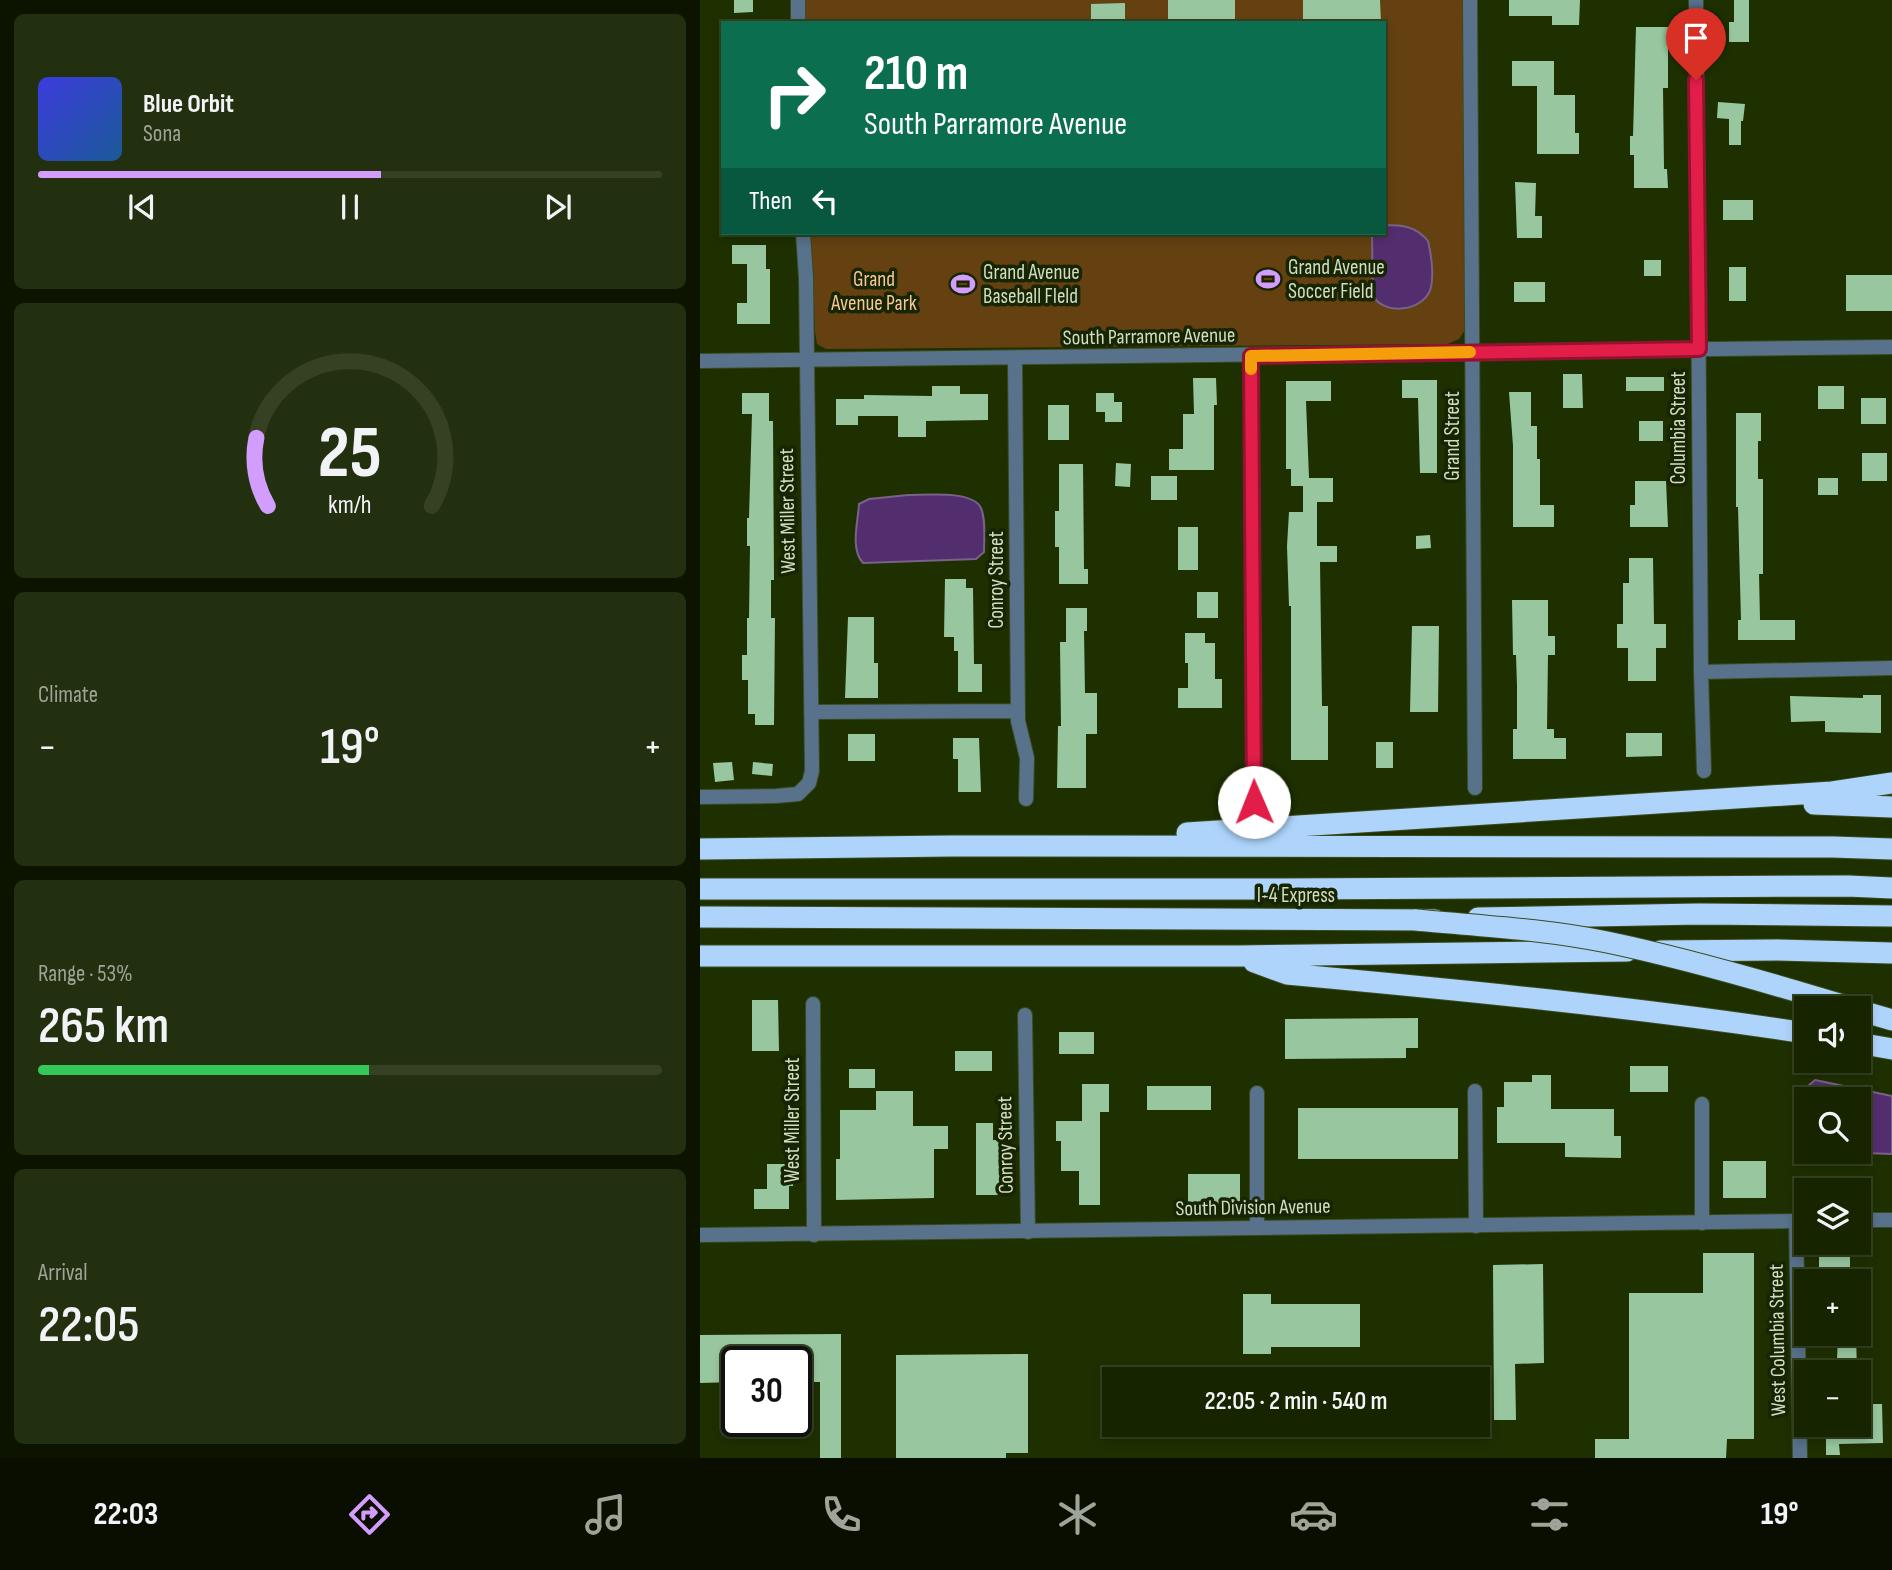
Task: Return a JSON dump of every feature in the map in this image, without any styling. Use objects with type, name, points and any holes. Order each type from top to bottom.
[{"type":"highway","points":[[951,846],[1832,792],[1892,783]]},
{"type":"highway","points":[[1711,799],[1892,807]]},
{"type":"highway","points":[[700,849],[951,846],[1892,849]]},
{"type":"highway","name":"I-4 Express","points":[[700,889],[1892,888]]},
{"type":"highway","name":"I-4 Express","points":[[700,917],[1416,920],[1699,914],[1892,916]]},
{"type":"highway","points":[[1416,920],[1605,942],[1739,974],[1812,996]]},
{"type":"highway","points":[[700,956],[1239,956],[1712,950],[1892,953]]},
{"type":"highway","points":[[1239,956],[1287,974],[1544,998],[1794,1031]]},
{"type":"highway","points":[[1871,1014],[1892,1020]]},
{"type":"highway","points":[[1871,1045],[1892,1049]]},
{"type":"street","points":[[798,0],[798,21]]},
{"type":"street","name":"Grand Street","points":[[1471,0],[1475,788]]},
{"type":"street","name":"Columbia Street","points":[[1696,0],[1704,772]]},
{"type":"street","name":"West Miller Street","points":[[700,797],[791,796],[806,787],[812,772],[806,278],[803,235]]},
{"type":"street","name":"South Parramore Avenue","points":[[700,361],[1892,347]]},
{"type":"street","points":[[1251,356],[1254,802]]},
{"type":"street","name":"Conroy Street","points":[[1015,359],[1018,722],[1027,758],[1026,799]]},
{"type":"street","points":[[1701,671],[1892,668]]},
{"type":"street","points":[[811,712],[1018,712]]},
{"type":"street","name":"West Miller Street","points":[[813,1004],[814,1235]]},
{"type":"street","name":"Conroy Street","points":[[1025,1015],[1028,1232]]},
{"type":"street","points":[[1475,1091],[1476,1226]]},
{"type":"street","points":[[1256,1228],[1257,1093]]},
{"type":"street","points":[[1702,1104],[1702,1223]]},
{"type":"street","points":[[1871,1220],[1892,1220]]},
{"type":"street","name":"South Division Avenue","points":[[700,1235],[1794,1221]]},
{"type":"street","name":"West Columbia Street","points":[[1800,1458],[1801,1255]]},
{"type":"green space","name":"Grand Avenue Park","points":[[804,0],[1463,0],[1465,330],[1459,339],[1448,344],[826,349],[817,344],[815,332],[810,235],[1386,235],[1386,21],[804,21]]},
{"type":"shaded area","points":[[1386,225],[1397,225],[1419,232],[1428,241],[1432,270],[1431,287],[1421,301],[1404,308],[1394,308],[1378,302],[1373,295],[1372,237],[1386,235]]},
{"type":"shaded area","points":[[908,495],[959,496],[976,502],[984,518],[984,552],[976,559],[863,563],[856,543],[859,504],[869,499]]},
{"type":"shaded area","points":[[1815,1080],[1849,1087],[1808,1087]]},
{"type":"shaded area","points":[[1871,1092],[1892,1096],[1892,1154],[1871,1153]]},
{"type":"building","points":[[734,0],[753,0],[753,12],[734,13]]},
{"type":"building","points":[[1168,0],[1235,0],[1235,21],[1168,21]]},
{"type":"building","points":[[1303,0],[1380,0],[1381,21],[1303,21]]},
{"type":"building","points":[[1509,0],[1580,0],[1579,25],[1552,25],[1552,16],[1509,16]]},
{"type":"building","points":[[1734,0],[1749,0],[1749,42],[1729,42],[1729,22],[1734,22]]},
{"type":"building","points":[[1125,3],[1125,21],[1091,21],[1091,4]]},
{"type":"building","points":[[1636,27],[1668,27],[1668,88],[1663,88],[1664,169],[1667,169],[1668,188],[1634,188],[1634,155],[1630,155],[1630,136],[1633,136]]},
{"type":"building","points":[[1512,61],[1554,61],[1554,95],[1575,95],[1575,133],[1579,133],[1579,154],[1537,154],[1537,86],[1512,86]]},
{"type":"building","points":[[1718,102],[1745,104],[1741,121],[1741,145],[1729,145],[1729,119],[1717,118]]},
{"type":"building","points":[[1515,182],[1536,183],[1535,216],[1542,216],[1542,238],[1517,238]]},
{"type":"building","points":[[1723,200],[1753,200],[1753,220],[1723,220]]},
{"type":"building","points":[[732,245],[766,245],[766,269],[770,269],[770,324],[737,324],[737,303],[747,303],[747,264],[732,264]]},
{"type":"building","points":[[1644,260],[1661,260],[1661,276],[1644,276]]},
{"type":"building","points":[[1729,267],[1746,267],[1746,301],[1729,301]]},
{"type":"building","points":[[1846,275],[1892,275],[1892,311],[1846,311]]},
{"type":"building","points":[[1514,282],[1545,282],[1545,302],[1514,302]]},
{"type":"building","points":[[1563,374],[1582,374],[1583,408],[1563,408]]},
{"type":"building","points":[[1626,377],[1664,377],[1664,391],[1626,391]]},
{"type":"building","points":[[1193,378],[1216,378],[1214,470],[1169,470],[1169,449],[1183,449],[1183,414],[1194,414]]},
{"type":"building","points":[[1402,380],[1437,380],[1437,473],[1420,473],[1418,398],[1402,398]]},
{"type":"building","points":[[1286,381],[1331,381],[1331,401],[1306,401],[1309,478],[1333,478],[1333,502],[1317,502],[1317,546],[1337,546],[1337,562],[1320,562],[1322,706],[1328,706],[1328,760],[1291,760],[1291,606],[1287,546],[1289,512],[1303,512],[1303,486],[1291,486],[1291,469],[1286,469]]},
{"type":"building","points":[[932,386],[960,386],[960,394],[988,394],[988,420],[926,421],[926,437],[898,437],[898,416],[858,416],[858,425],[836,425],[836,399],[864,399],[864,395],[932,396]]},
{"type":"building","points":[[1818,386],[1844,386],[1844,409],[1818,409]]},
{"type":"building","points":[[1509,392],[1531,392],[1531,426],[1537,426],[1537,459],[1540,459],[1540,505],[1554,505],[1554,527],[1513,527],[1513,446]]},
{"type":"building","points":[[742,393],[769,393],[769,421],[773,421],[774,580],[771,580],[771,618],[775,618],[774,725],[755,725],[755,714],[748,714],[748,680],[742,680],[742,655],[747,655],[749,618],[750,546],[747,546],[747,518],[752,414],[742,414]]},
{"type":"building","points":[[1096,393],[1114,393],[1114,402],[1122,402],[1122,422],[1105,422],[1105,412],[1096,412]]},
{"type":"building","points":[[1861,398],[1886,398],[1886,424],[1861,424]]},
{"type":"building","points":[[1048,405],[1069,405],[1069,440],[1048,440]]},
{"type":"building","points":[[1736,413],[1761,413],[1761,441],[1758,441],[1758,479],[1763,479],[1760,620],[1795,620],[1795,640],[1738,640],[1738,620],[1741,620],[1736,507]]},
{"type":"building","points":[[1639,421],[1663,421],[1663,441],[1639,441]]},
{"type":"building","points":[[1862,453],[1887,453],[1887,481],[1862,481]]},
{"type":"building","points":[[1116,463],[1131,464],[1130,487],[1115,486]]},
{"type":"building","points":[[1059,464],[1083,464],[1084,569],[1088,569],[1088,584],[1059,584],[1055,511],[1059,511]]},
{"type":"building","points":[[1151,476],[1177,476],[1177,500],[1151,500]]},
{"type":"building","points":[[1818,478],[1838,478],[1838,495],[1818,495]]},
{"type":"building","points":[[1635,481],[1666,481],[1668,527],[1630,527],[1630,505],[1635,505]]},
{"type":"building","points":[[1178,527],[1198,527],[1198,570],[1178,570]]},
{"type":"building","points":[[1430,535],[1431,548],[1416,549],[1416,536]]},
{"type":"building","points":[[1629,558],[1653,558],[1654,624],[1666,624],[1666,648],[1656,648],[1656,681],[1628,681],[1628,648],[1617,648],[1617,624],[1623,624],[1623,583],[1629,583]]},
{"type":"building","points":[[945,579],[966,579],[966,588],[973,588],[974,664],[982,664],[982,692],[958,692],[958,651],[954,651],[954,637],[944,637]]},
{"type":"building","points":[[1197,592],[1218,592],[1218,618],[1197,618]]},
{"type":"building","points":[[1512,600],[1548,600],[1548,636],[1555,636],[1555,655],[1548,655],[1547,729],[1554,729],[1554,738],[1566,738],[1566,759],[1513,759],[1513,729],[1517,729],[1517,686],[1516,655],[1513,655]]},
{"type":"building","points":[[1066,608],[1087,608],[1087,631],[1084,631],[1085,693],[1097,693],[1097,734],[1086,734],[1086,788],[1057,788],[1058,726],[1061,726],[1060,642],[1066,642]]},
{"type":"building","points":[[848,617],[874,617],[874,663],[878,663],[878,698],[845,698]]},
{"type":"building","points":[[1412,626],[1439,626],[1438,712],[1410,712]]},
{"type":"building","points":[[1185,633],[1205,633],[1205,643],[1215,643],[1215,679],[1222,679],[1222,708],[1178,708],[1178,688],[1188,688]]},
{"type":"building","points":[[1863,695],[1881,695],[1881,733],[1825,732],[1825,721],[1791,722],[1790,696],[1863,698]]},
{"type":"building","points":[[1626,733],[1662,733],[1662,756],[1626,757]]},
{"type":"building","points":[[848,734],[875,734],[875,761],[848,761]]},
{"type":"building","points":[[953,738],[979,738],[981,792],[958,792],[958,759],[953,759]]},
{"type":"building","points":[[1376,742],[1393,742],[1393,768],[1376,768]]},
{"type":"building","points":[[732,762],[734,780],[715,782],[713,763]]},
{"type":"building","points":[[753,762],[773,764],[772,776],[752,774]]},
{"type":"building","points":[[752,1000],[778,1000],[779,1051],[752,1051]]},
{"type":"building","points":[[1418,1018],[1418,1048],[1406,1048],[1406,1058],[1285,1059],[1285,1019]]},
{"type":"building","points":[[1059,1032],[1094,1032],[1094,1054],[1059,1054]]},
{"type":"building","points":[[955,1051],[992,1051],[992,1071],[955,1071]]},
{"type":"building","points":[[1630,1066],[1668,1066],[1668,1092],[1630,1092]]},
{"type":"building","points":[[849,1069],[875,1069],[875,1088],[849,1088]]},
{"type":"building","points":[[1532,1075],[1551,1075],[1551,1109],[1614,1109],[1614,1136],[1621,1136],[1621,1158],[1565,1157],[1565,1143],[1497,1143],[1497,1107],[1504,1107],[1504,1082],[1532,1082]]},
{"type":"building","points":[[1082,1084],[1109,1084],[1109,1112],[1100,1112],[1100,1205],[1079,1205],[1079,1171],[1061,1171],[1061,1141],[1056,1141],[1056,1121],[1082,1121]]},
{"type":"building","points":[[1147,1086],[1211,1086],[1211,1110],[1147,1110]]},
{"type":"building","points":[[876,1091],[913,1091],[913,1126],[948,1126],[948,1149],[934,1149],[934,1198],[836,1200],[836,1159],[840,1159],[840,1110],[876,1110]]},
{"type":"building","points":[[1298,1108],[1458,1108],[1458,1159],[1298,1159]]},
{"type":"building","points":[[976,1123],[993,1123],[993,1140],[1004,1140],[1004,1195],[976,1195]]},
{"type":"building","points":[[1723,1161],[1766,1161],[1766,1198],[1723,1198]]},
{"type":"building","points":[[767,1164],[793,1164],[789,1209],[754,1209],[754,1189],[767,1189]]},
{"type":"building","points":[[1188,1174],[1240,1174],[1240,1212],[1188,1212]]},
{"type":"building","points":[[1703,1253],[1754,1253],[1754,1439],[1727,1439],[1726,1458],[1595,1458],[1595,1439],[1629,1439],[1629,1293],[1703,1293]]},
{"type":"building","points":[[1819,1255],[1850,1255],[1850,1268],[1862,1268],[1862,1269],[1819,1269]]},
{"type":"building","points":[[1543,1264],[1544,1363],[1515,1364],[1516,1420],[1494,1420],[1493,1265]]},
{"type":"building","points":[[1243,1294],[1271,1294],[1271,1304],[1360,1304],[1360,1347],[1271,1347],[1271,1354],[1243,1354]]},
{"type":"building","points":[[841,1334],[841,1458],[820,1458],[820,1382],[812,1382],[812,1346],[721,1346],[721,1382],[700,1383],[700,1335]]},
{"type":"building","points":[[1838,1346],[1856,1346],[1857,1360],[1824,1359],[1837,1359]]},
{"type":"building","points":[[1028,1354],[1028,1453],[1006,1453],[1006,1458],[896,1458],[896,1355]]},
{"type":"building","points":[[1871,1404],[1882,1404],[1883,1443],[1839,1444],[1840,1455],[1826,1455],[1826,1437],[1871,1437]]},
{"type":"slow traffic","points":[[1251,369],[1251,356],[1470,352]]},
{"type":"place","name":"Grand Avenue Soccer Field","points":[[1268,279]]},
{"type":"place","name":"Grand Avenue Baseball FIeld","points":[[963,284]]},
{"type":"route","points":[[1254,802],[1251,356],[1699,349],[1696,80]]}]
